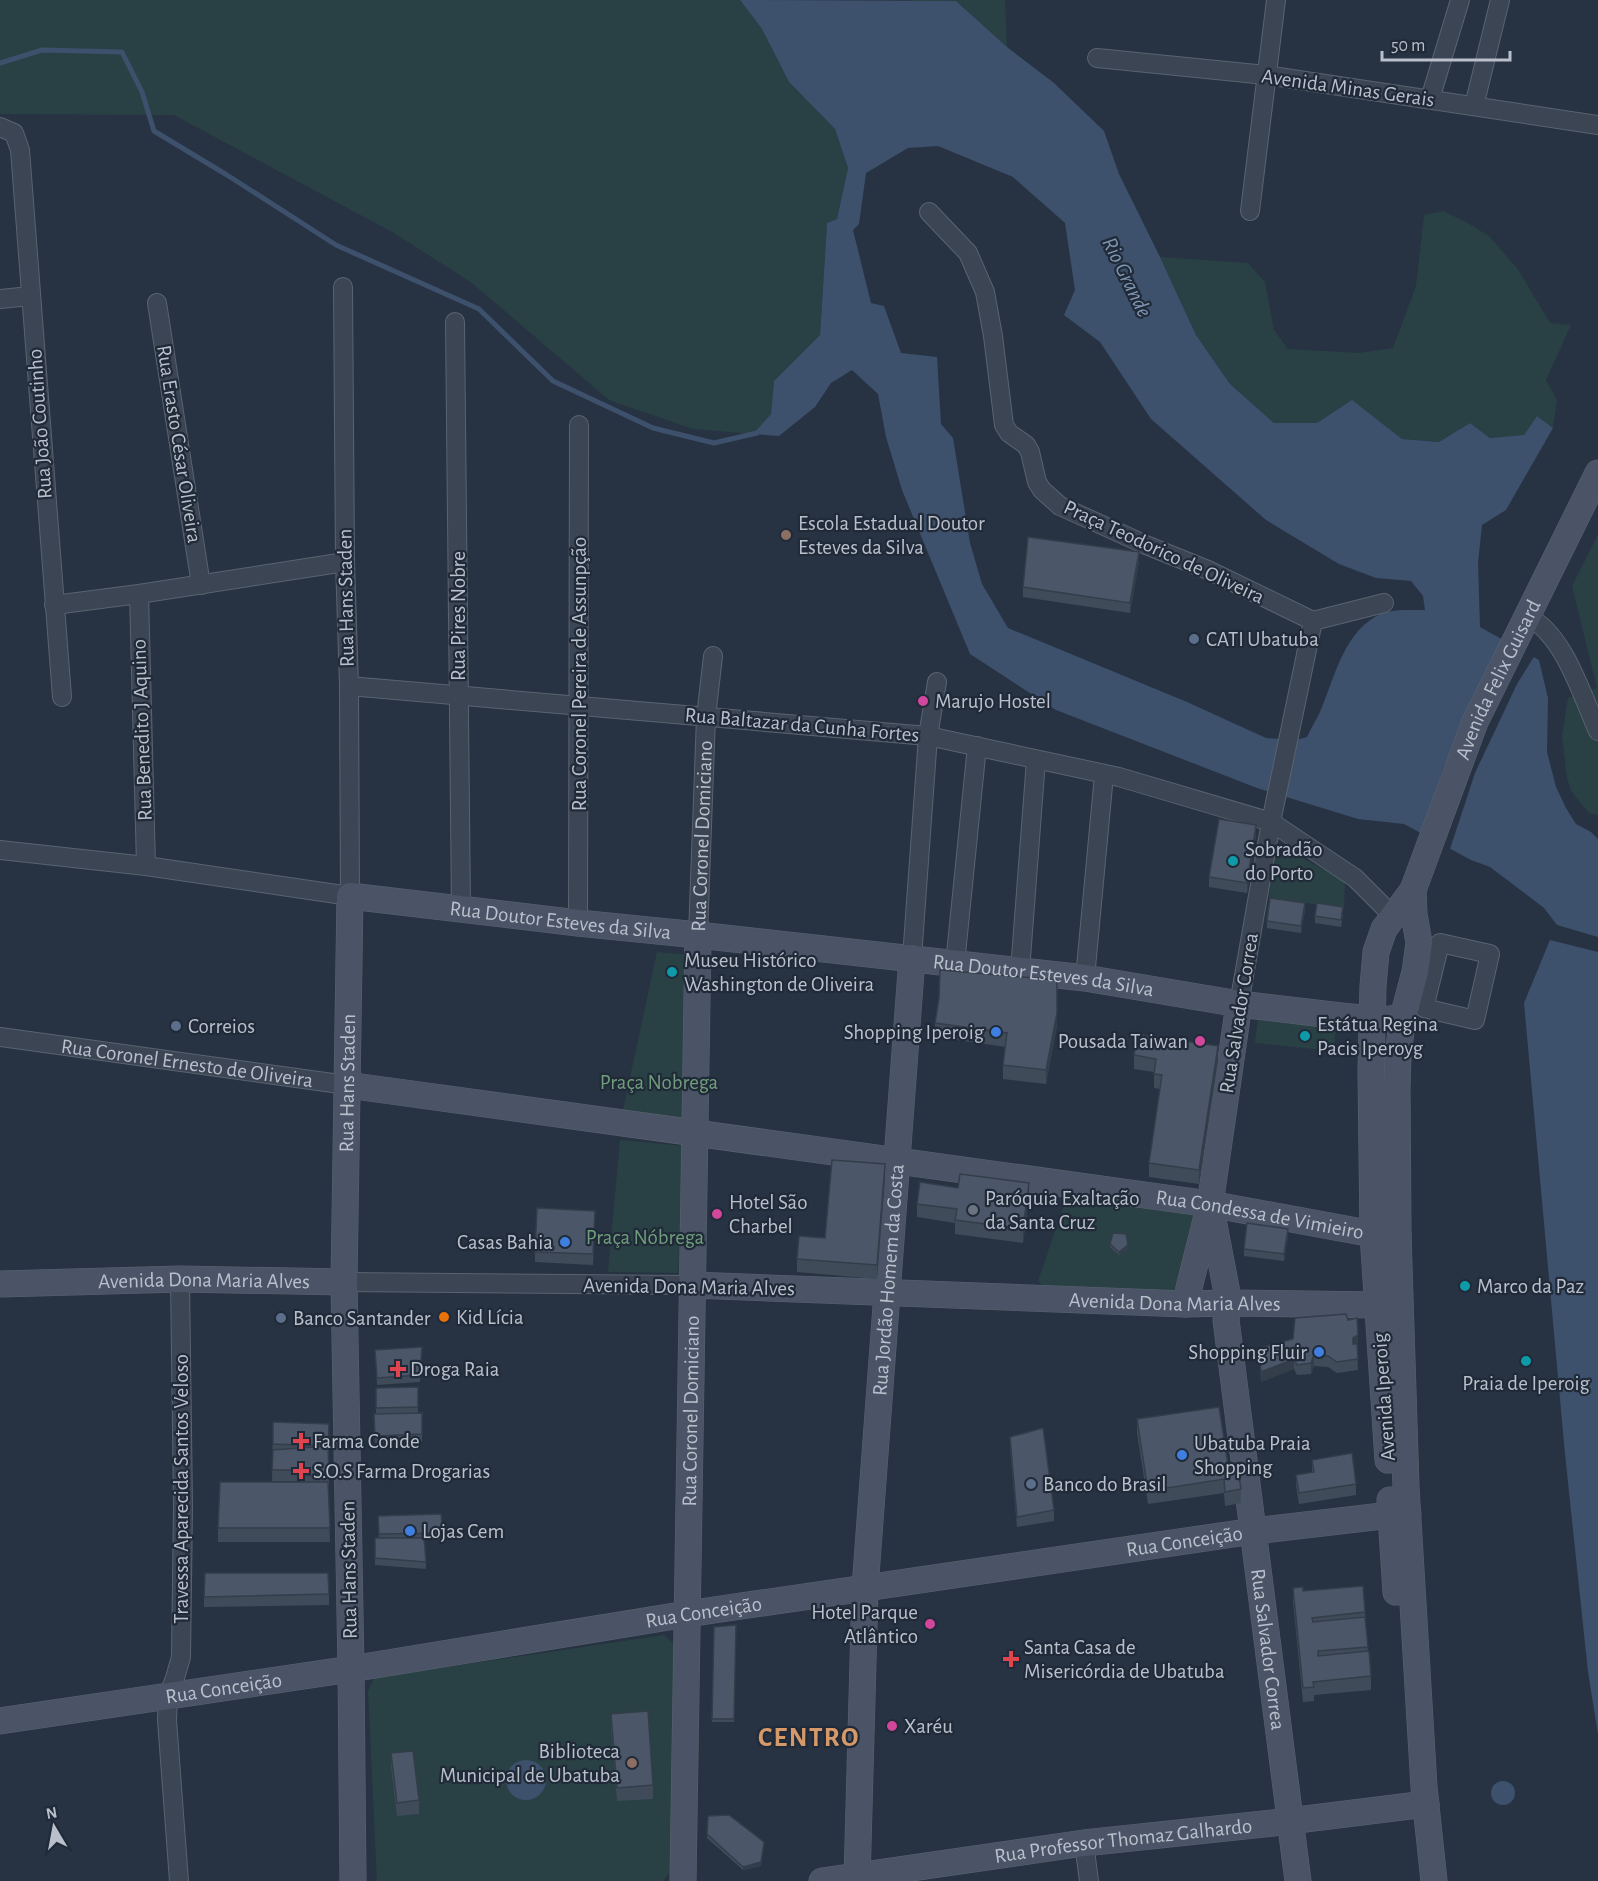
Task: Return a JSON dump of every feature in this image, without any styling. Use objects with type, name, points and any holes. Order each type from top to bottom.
[{"type":"main road","name":"Avenida Felix Guisard","points":[[1429,943],[1414,914],[1416,880],[1475,722],[1598,473]]},
{"type":"main road","name":"Avenida Felix Guisard","points":[[1385,908],[1416,880]]},
{"type":"main road","name":"Rua Doutor Esteves da Silva","points":[[350,896],[578,924],[1085,978],[1239,1004],[1372,1020],[1393,1020],[1403,1017]]},
{"type":"main road","name":"Rua Hans Staden","points":[[350,896],[344,1282],[353,1881]]},
{"type":"main road","points":[[1385,908],[1429,943]]},
{"type":"main road","name":"Avenida Iperoig","points":[[1385,908],[1384,929],[1376,952],[1373,986],[1371,1070],[1386,1234],[1399,1514],[1418,1805],[1419,1881]]},
{"type":"main road","name":"Rua Coronel Domiciano","points":[[683,1881],[698,935]]},
{"type":"main road","name":"Avenida Iperoig","points":[[1399,1514],[1390,1489],[1378,1305],[1386,1234],[1398,1054],[1403,1017],[1415,972],[1429,943]]},
{"type":"main road","points":[[1376,952],[1386,947],[1400,949],[1405,952],[1415,972]]},
{"type":"main road","name":"Rua Jordão Homem da Costa","points":[[857,1879],[866,1588],[912,958]]},
{"type":"main road","name":"Rua Salvador Correa","points":[[1185,1304],[1210,1204],[1239,1004]]},
{"type":"main road","name":"Rua Coronel Ernesto de Oliveira","points":[[347,1085],[694,1133]]},
{"type":"main road","name":"Rua Condessa de Vimieiro","points":[[694,1133],[1210,1204],[1386,1234]]},
{"type":"main road","name":"Rua Salvador Correa","points":[[1210,1204],[1229,1303],[1226,1320],[1298,1881]]},
{"type":"main road","name":"Avenida Dona Maria Alves","points":[[0,1284],[180,1279],[344,1282]]},
{"type":"main road","name":"Avenida Dona Maria Alves","points":[[692,1285],[1185,1304],[1378,1305]]},
{"type":"main road","name":"Rua Conceição","points":[[0,1721],[351,1669],[687,1614],[1254,1531],[1399,1514]]},
{"type":"main road","name":"Avenida Iperoig","points":[[1418,1805],[1434,1881]]},
{"type":"main road","name":"Rua Professor Thomaz Galhardo","points":[[822,1881],[857,1879],[1084,1844],[1418,1805]]},
{"type":"street","points":[[1250,211],[1276,0]]},
{"type":"street","points":[[1430,99],[1460,0]]},
{"type":"street","points":[[1474,106],[1500,0]]},
{"type":"street","name":"Avenida Minas Gerais","points":[[1097,58],[1266,75],[1598,125]]},
{"type":"street","name":"Rua João Coutinho","points":[[0,127],[14,133],[20,150],[62,697]]},
{"type":"street","name":"Praça Teodorico de Oliveira","points":[[929,212],[968,253],[985,292],[1004,425],[1010,433],[1026,445],[1030,452],[1036,482],[1042,490],[1060,506],[1208,570],[1313,621]]},
{"type":"street","name":"Rua Hans Staden","points":[[343,287],[350,896]]},
{"type":"street","points":[[0,299],[30,296]]},
{"type":"street","name":"Rua Erasto César Oliveira","points":[[157,303],[201,585]]},
{"type":"street","name":"Rua Pires Nobre","points":[[455,322],[460,910]]},
{"type":"street","name":"Rua Coronel Pereira de Assunpção","points":[[578,924],[579,425]]},
{"type":"street","points":[[54,605],[345,562]]},
{"type":"street","name":"Rua Benedito J Aquino","points":[[139,594],[146,866]]},
{"type":"street","points":[[1313,621],[1384,603]]},
{"type":"street","name":"Rua Salvador Correa","points":[[1239,1004],[1272,817],[1313,621]]},
{"type":"street","points":[[1523,626],[1538,622],[1552,636],[1598,731]]},
{"type":"street","name":"Rua Coronel Domiciano","points":[[698,935],[706,717],[713,656]]},
{"type":"street","name":"Rua Jordão Homem da Costa","points":[[912,958],[928,736],[937,682]]},
{"type":"street","name":"Rua Baltazar da Cunha Fortes","points":[[349,686],[928,736],[977,746],[1119,777],[1272,817],[1355,878],[1385,908]]},
{"type":"street","points":[[955,964],[977,746]]},
{"type":"street","points":[[1020,971],[1036,760]]},
{"type":"street","points":[[1085,978],[1104,775]]},
{"type":"street","name":"Rua Doutor Esteves da Silva","points":[[0,850],[146,866],[350,896]]},
{"type":"street","points":[[1429,943],[1490,954],[1475,1020],[1424,1008],[1429,943]]},
{"type":"street","name":"Rua Coronel Ernesto de Oliveira","points":[[0,1037],[347,1085]]},
{"type":"street","name":"Travessa Aparecida Santos Veloso","points":[[179,1881],[166,1720],[168,1696],[181,1657],[183,1507],[180,1279]]},
{"type":"street","name":"Avenida Dona Maria Alves","points":[[344,1282],[692,1285]]},
{"type":"street","points":[[1084,1844],[1089,1881]]},
{"type":"green space","points":[[0,0],[740,0],[762,29],[789,82],[835,129],[848,168],[837,219],[827,223],[820,335],[774,381],[771,414],[753,434],[693,429],[609,400],[472,283],[394,233],[174,115],[0,114]]},
{"type":"green space","points":[[911,0],[1005,0],[1007,47],[956,1],[916,2]]},
{"type":"green space","points":[[1443,211],[1489,236],[1517,268],[1550,323],[1571,325],[1546,380],[1557,400],[1553,428],[1537,416],[1524,435],[1490,438],[1470,423],[1439,442],[1402,439],[1352,401],[1317,423],[1274,423],[1230,384],[1196,335],[1160,257],[1248,263],[1265,282],[1274,330],[1288,349],[1359,353],[1393,348],[1416,286],[1424,215]]},
{"type":"green space","points":[[1598,535],[1598,815],[1589,813],[1571,791],[1567,778],[1562,736],[1568,698],[1597,688],[1572,586]]},
{"type":"green space","points":[[1287,850],[1345,881],[1344,909],[1269,897],[1274,856]]},
{"type":"green space","name":"Praça Nobrega","points":[[657,952],[690,955],[688,1121],[623,1110]]},
{"type":"green space","points":[[1258,1020],[1336,1027],[1334,1051],[1255,1043]]},
{"type":"green space","name":"Praça Nóbrega","points":[[620,1140],[684,1146],[678,1273],[608,1272]]},
{"type":"green space","points":[[1070,1197],[1193,1212],[1200,1223],[1172,1294],[1043,1286],[1038,1281],[1063,1208]]},
{"type":"green space","points":[[664,1635],[677,1647],[674,1867],[663,1881],[377,1881],[368,1691],[374,1678]]},
{"type":"water","name":"Rio Grande","points":[[740,0],[956,1],[1007,47],[1054,83],[1104,131],[1119,174],[1196,335],[1230,384],[1274,423],[1317,423],[1352,400],[1402,439],[1439,442],[1470,423],[1490,438],[1524,435],[1537,416],[1553,428],[1506,510],[1482,525],[1478,563],[1480,627],[1539,660],[1548,698],[1547,752],[1556,787],[1576,824],[1591,832],[1598,839],[1598,937],[1557,925],[1544,908],[1490,867],[1471,860],[1404,824],[1358,819],[1257,788],[1056,710],[970,654],[902,490],[886,437],[878,394],[852,370],[831,383],[815,407],[779,436],[753,434],[771,414],[774,381],[820,335],[827,223],[837,219],[848,168],[835,129],[789,82],[762,29]],"holes":[[[938,146],[1013,177],[1065,223],[1075,290],[1064,315],[1100,342],[1151,419],[1266,520],[1339,564],[1376,578],[1411,581],[1423,596],[1425,610],[1398,610],[1383,613],[1370,620],[1359,630],[1342,655],[1320,712],[1307,737],[1296,740],[1266,738],[1187,702],[1008,628],[982,584],[970,543],[953,438],[941,424],[937,357],[901,353],[884,306],[871,303],[853,230],[859,224],[866,173],[908,148]]]},
{"type":"water","points":[[1550,940],[1598,952],[1598,1734],[1588,1672],[1565,1454],[1524,1003]]},
{"type":"water","points":[[526,1760],[540,1766],[546,1780],[540,1794],[526,1800],[512,1794],[506,1780],[512,1766]]},
{"type":"water","points":[[1503,1781],[1512,1784],[1515,1793],[1512,1802],[1503,1805],[1494,1802],[1491,1793],[1494,1784]]},
{"type":"pier","points":[[1506,638],[1535,655],[1517,684],[1475,773],[1449,852],[1420,837],[1443,769],[1474,697]]},
{"type":"building","points":[[1028,537],[1139,552],[1130,603],[1023,587]]},
{"type":"building","name":"Sobradão do Porto","points":[[1219,819],[1256,825],[1247,883],[1209,877]]},
{"type":"building","points":[[1270,898],[1305,903],[1301,926],[1267,921]]},
{"type":"building","points":[[1317,903],[1343,907],[1341,920],[1315,916]]},
{"type":"building","name":"Shopping Iperoig","points":[[940,970],[1057,980],[1057,1013],[1046,1070],[1003,1065],[1007,1033],[935,1023]]},
{"type":"building","points":[[1137,1034],[1218,1046],[1199,1170],[1149,1163],[1162,1075],[1154,1074],[1156,1059],[1134,1055]]},
{"type":"building","points":[[832,1160],[885,1164],[877,1265],[797,1259],[799,1236],[825,1238]]},
{"type":"building","name":"Paróquia Exaltação da Santa Cruz","points":[[960,1174],[1029,1183],[1023,1229],[955,1220],[957,1209],[917,1204],[920,1182],[958,1188]]},
{"type":"building","name":"Casas Bahia","points":[[537,1208],[595,1211],[593,1254],[535,1252]]},
{"type":"building","points":[[1247,1223],[1288,1229],[1284,1254],[1244,1249]]},
{"type":"building","points":[[1113,1233],[1126,1234],[1128,1245],[1119,1252],[1110,1244]]},
{"type":"building","name":"Shopping Fluir","points":[[1346,1314],[1348,1320],[1357,1318],[1358,1335],[1353,1338],[1353,1344],[1357,1344],[1358,1359],[1337,1362],[1328,1356],[1314,1355],[1311,1363],[1297,1365],[1294,1359],[1261,1372],[1259,1348],[1293,1339],[1295,1318]]},
{"type":"building","name":"Droga Raia","points":[[422,1347],[420,1375],[377,1378],[375,1350]]},
{"type":"building","name":"Farma Conde","points":[[418,1387],[418,1407],[376,1408],[376,1388]]},
{"type":"building","name":"Ubatuba Praia Shopping","points":[[1219,1407],[1228,1465],[1237,1464],[1241,1489],[1225,1492],[1224,1479],[1148,1491],[1137,1419]]},
{"type":"building","points":[[422,1413],[422,1434],[375,1436],[374,1414]]},
{"type":"building","name":"Farma Conde","points":[[273,1422],[329,1424],[328,1446],[273,1444]]},
{"type":"building","name":"Banco do Brasil","points":[[1043,1428],[1054,1510],[1017,1517],[1010,1437]]},
{"type":"building","points":[[328,1446],[329,1476],[303,1475],[301,1470],[272,1470],[273,1450]]},
{"type":"building","points":[[1352,1453],[1356,1484],[1299,1493],[1296,1475],[1314,1472],[1312,1460]]},
{"type":"building","points":[[220,1482],[328,1482],[330,1528],[218,1528]]},
{"type":"building","name":"Lojas Cem","points":[[441,1514],[443,1533],[379,1534],[378,1516]]},
{"type":"building","points":[[375,1538],[424,1538],[426,1562],[375,1558]]},
{"type":"building","points":[[205,1573],[328,1573],[329,1594],[204,1597]]},
{"type":"building","points":[[1363,1586],[1365,1612],[1312,1618],[1313,1622],[1365,1617],[1368,1647],[1318,1651],[1318,1656],[1369,1651],[1371,1676],[1313,1682],[1314,1687],[1303,1688],[1293,1588],[1303,1587],[1303,1591]]},
{"type":"building","points":[[736,1625],[734,1719],[712,1719],[714,1627]]},
{"type":"building","name":"Biblioteca Municipal de Ubatuba","points":[[648,1711],[653,1785],[617,1788],[611,1714]]},
{"type":"building","points":[[413,1751],[419,1800],[397,1803],[391,1753]]},
{"type":"building","points":[[729,1815],[764,1842],[761,1862],[743,1867],[707,1834],[708,1816]]},
{"type":"waterway","points":[[0,63],[42,50],[122,52],[142,92],[154,131],[336,245],[479,309],[553,381],[653,428],[714,443],[757,433]]},
{"type":"place","name":"Escola Estadual Doutor Esteves da Silva","points":[[786,535]]},
{"type":"place","name":"CATI Ubatuba","points":[[1194,639]]},
{"type":"place","name":"Marujo Hostel","points":[[923,701]]},
{"type":"place","name":"Sobradão do Porto","points":[[1233,861]]},
{"type":"place","name":"Museu Histórico Washington de Oliveira","points":[[672,972]]},
{"type":"place","name":"Correios","points":[[176,1026]]},
{"type":"place","name":"Shopping Iperoig","points":[[996,1032]]},
{"type":"place","name":"Estátua Regina Pacis Iperoyg","points":[[1305,1036]]},
{"type":"place","name":"Pousada Taiwan","points":[[1200,1041]]},
{"type":"place","name":"Paróquia Exaltação da Santa Cruz","points":[[973,1210]]},
{"type":"place","name":"Hotel São Charbel","points":[[717,1214]]},
{"type":"place","name":"Casas Bahia","points":[[565,1242]]},
{"type":"place","name":"Marco da Paz","points":[[1465,1286]]},
{"type":"place","name":"Kid Lícia","points":[[444,1317]]},
{"type":"place","name":"Banco Santander","points":[[281,1318]]},
{"type":"place","name":"Shopping Fluir","points":[[1319,1352]]},
{"type":"place","name":"Praia de Iperoig","points":[[1526,1361]]},
{"type":"place","name":"Droga Raia","points":[[398,1369]]},
{"type":"place","name":"Farma Conde","points":[[301,1441]]},
{"type":"place","name":"Ubatuba Praia Shopping","points":[[1182,1455]]},
{"type":"place","name":"S.O.S Farma Drogarias","points":[[301,1471]]},
{"type":"place","name":"Banco do Brasil","points":[[1031,1484]]},
{"type":"place","name":"Lojas Cem","points":[[410,1531]]},
{"type":"place","name":"Hotel Parque Atlântico","points":[[930,1624]]},
{"type":"place","name":"Santa Casa de Misericórdia de Ubatuba","points":[[1011,1659]]},
{"type":"place","name":"Xaréu","points":[[892,1726]]},
{"type":"place","name":"Biblioteca Municipal de Ubatuba","points":[[632,1763]]},
{"type":"district","name":"CENTRO","points":[[809,1737]]}]
